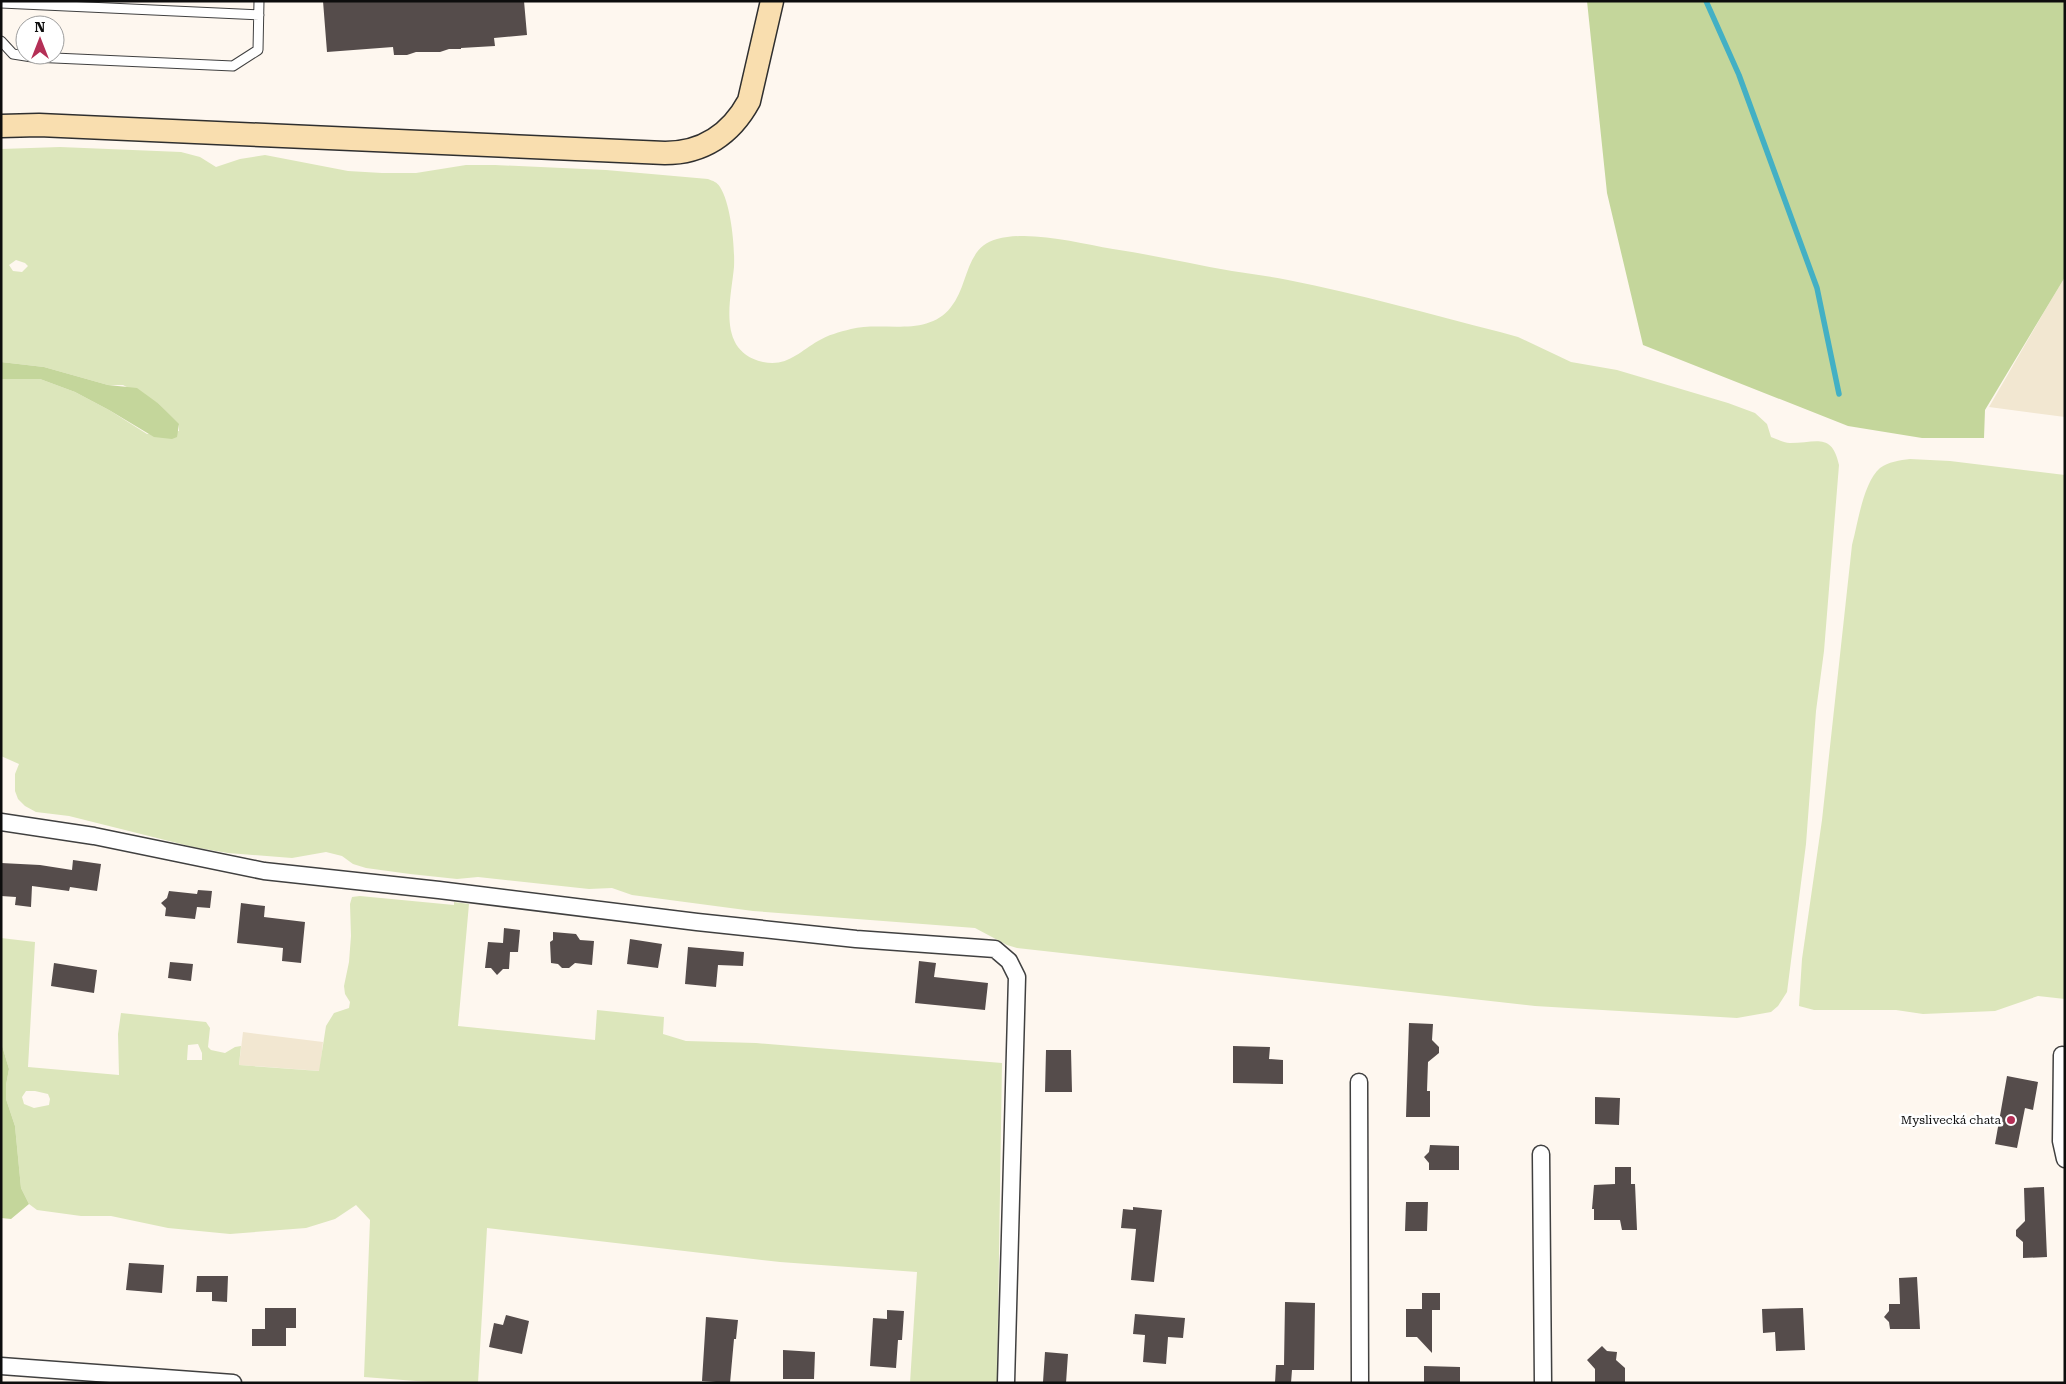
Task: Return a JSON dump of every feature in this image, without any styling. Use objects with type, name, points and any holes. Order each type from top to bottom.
[{"type":"street","points":[[1,126],[39,125],[683,152],[700,148],[720,137],[743,112],[749,101],[772,1]]},
{"type":"street","points":[[1,822],[94,836],[264,871],[846,938],[995,949],[1009,961],[1017,977],[1006,1383]]},
{"type":"street","points":[[2062,1055],[2061,1141],[2065,1159]]},
{"type":"street","points":[[1359,1082],[1360,1383]]},
{"type":"street","points":[[1541,1154],[1543,1383]]},
{"type":"street","points":[[1,1366],[232,1383]]},
{"type":"lane","points":[[1,41],[13,54],[32,57],[233,66],[258,50],[259,1]]},
{"type":"lane","points":[[1,2],[259,15]]},
{"type":"shaded area","points":[[2065,277],[2065,417],[1989,407],[2044,312]]},
{"type":"shaded area","points":[[243,1032],[323,1042],[320,1071],[239,1065]]},
{"type":"green space","points":[[1587,1],[2065,1],[2065,277],[1985,410],[1984,438],[1922,438],[1848,426],[1643,345],[1607,193]]},
{"type":"green space","points":[[60,147],[181,152],[200,157],[216,167],[240,159],[265,155],[348,171],[382,173],[416,173],[466,165],[495,165],[606,170],[708,179],[718,184],[724,194],[731,226],[734,248],[734,267],[729,309],[732,336],[738,347],[748,356],[763,362],[779,362],[792,358],[822,339],[851,329],[864,327],[904,327],[930,322],[941,317],[951,307],[957,298],[973,258],[987,243],[1010,237],[1039,237],[1288,280],[1368,298],[1500,332],[1518,337],[1571,362],[1617,370],[1728,403],[1755,413],[1767,424],[1771,437],[1783,442],[1815,441],[1827,444],[1836,455],[1839,465],[1824,651],[1816,711],[1806,844],[1787,992],[1778,1006],[1771,1012],[1737,1018],[1535,1006],[1017,948],[1007,945],[975,928],[753,911],[632,895],[612,888],[589,889],[478,877],[457,879],[410,874],[366,868],[353,864],[342,856],[326,852],[292,858],[228,853],[193,847],[69,816],[36,812],[25,806],[18,799],[15,791],[15,774],[19,764],[1,756],[1,379],[40,379],[75,392],[109,410],[147,434],[179,431],[179,425],[159,404],[123,385],[108,385],[44,367],[1,362],[1,149]],"holes":[[[16,260],[28,266],[22,272],[13,271],[9,265]]]},
{"type":"green space","points":[[1,362],[44,367],[108,385],[137,388],[159,404],[179,424],[177,437],[172,439],[154,437],[75,392],[40,379],[1,379]]},
{"type":"green space","points":[[1910,459],[1950,461],[2065,475],[2065,999],[2038,996],[1995,1011],[1923,1014],[1896,1010],[1814,1010],[1799,1006],[1802,959],[1822,820],[1852,545],[1865,493],[1874,475],[1887,464]]},
{"type":"green space","points":[[360,896],[454,905],[454,902],[469,904],[458,1026],[595,1040],[597,1010],[664,1017],[663,1034],[686,1041],[756,1043],[1002,1063],[997,1383],[910,1383],[917,1272],[780,1262],[487,1228],[478,1383],[442,1383],[364,1377],[370,1220],[356,1205],[335,1219],[306,1228],[230,1234],[168,1228],[111,1216],[81,1216],[37,1210],[29,1204],[21,1188],[15,1126],[6,1099],[9,1069],[1,1042],[1,938],[35,942],[28,1067],[119,1075],[118,1034],[121,1013],[206,1022],[210,1028],[208,1047],[211,1050],[225,1053],[241,1046],[239,1065],[319,1071],[326,1026],[334,1013],[349,1008],[350,1002],[345,994],[344,986],[349,962],[351,936],[350,904],[352,897]],"holes":[[[198,1044],[202,1053],[202,1060],[187,1060],[188,1045]],[[26,1091],[48,1094],[50,1099],[49,1105],[34,1108],[24,1104],[22,1097]]]},
{"type":"green space","points":[[1,1042],[9,1069],[6,1099],[15,1126],[21,1188],[29,1204],[11,1219],[1,1218]]},
{"type":"building","points":[[323,1],[524,1],[527,35],[494,38],[495,46],[449,49],[440,52],[416,52],[407,55],[394,55],[393,47],[327,52]]},
{"type":"building","points":[[73,860],[101,864],[97,891],[70,887],[69,891],[32,886],[31,907],[15,905],[16,897],[1,896],[1,863],[40,865],[72,870]]},
{"type":"building","points":[[198,890],[212,891],[210,908],[197,907],[195,919],[165,916],[166,908],[161,903],[167,898],[169,891],[197,894]]},
{"type":"building","points":[[241,903],[265,906],[264,917],[305,922],[301,963],[282,961],[283,948],[237,943]]},
{"type":"building","points":[[504,928],[520,930],[518,952],[510,952],[509,969],[503,969],[497,975],[491,968],[485,968],[488,942],[503,943]]},
{"type":"building","points":[[553,932],[576,934],[580,940],[594,941],[592,965],[575,963],[569,968],[562,968],[558,964],[551,963],[550,942],[553,940]]},
{"type":"building","points":[[630,939],[662,944],[658,968],[627,964]]},
{"type":"building","points":[[688,947],[744,952],[743,966],[718,965],[716,987],[685,984]]},
{"type":"building","points":[[919,961],[936,963],[934,977],[988,983],[985,1010],[915,1003]]},
{"type":"building","points":[[170,962],[193,964],[191,981],[168,978]]},
{"type":"building","points":[[54,963],[97,970],[94,993],[51,986]]},
{"type":"building","points":[[1409,1023],[1433,1024],[1432,1040],[1439,1047],[1439,1053],[1428,1062],[1427,1091],[1430,1091],[1430,1117],[1406,1117]]},
{"type":"building","points":[[1233,1046],[1270,1047],[1269,1059],[1283,1060],[1283,1084],[1233,1083]]},
{"type":"building","points":[[1046,1050],[1071,1050],[1072,1092],[1045,1092]]},
{"type":"building","name":"Myslivecká chata","points":[[2007,1076],[2038,1082],[2033,1110],[2025,1108],[2017,1148],[1995,1144]]},
{"type":"building","points":[[1595,1097],[1620,1098],[1619,1125],[1595,1124]]},
{"type":"building","points":[[1430,1145],[1459,1146],[1459,1170],[1429,1170],[1429,1163],[1424,1157],[1429,1152]]},
{"type":"building","points":[[1615,1167],[1631,1167],[1631,1184],[1635,1184],[1637,1230],[1622,1230],[1620,1220],[1594,1220],[1594,1209],[1592,1209],[1594,1185],[1615,1184]]},
{"type":"building","points":[[2044,1187],[2047,1257],[2023,1258],[2023,1242],[2016,1236],[2016,1230],[2025,1221],[2024,1188]]},
{"type":"building","points":[[1406,1202],[1428,1202],[1427,1231],[1405,1231]]},
{"type":"building","points":[[1133,1207],[1162,1210],[1154,1282],[1131,1280],[1136,1229],[1121,1228],[1123,1209],[1133,1210]]},
{"type":"building","points":[[129,1263],[164,1265],[162,1293],[126,1290]]},
{"type":"building","points":[[197,1276],[228,1276],[227,1302],[212,1301],[212,1292],[196,1292]]},
{"type":"building","points":[[1917,1277],[1920,1329],[1890,1329],[1889,1322],[1884,1317],[1889,1311],[1889,1304],[1900,1304],[1899,1278]]},
{"type":"building","points":[[1422,1293],[1440,1293],[1440,1310],[1432,1310],[1432,1353],[1417,1337],[1406,1337],[1406,1309],[1422,1309]]},
{"type":"building","points":[[1285,1302],[1315,1303],[1314,1370],[1292,1370],[1291,1383],[1275,1383],[1276,1365],[1284,1365]]},
{"type":"building","points":[[265,1308],[296,1308],[296,1328],[286,1328],[286,1346],[252,1346],[252,1329],[265,1329]]},
{"type":"building","points":[[1803,1308],[1805,1350],[1776,1351],[1775,1332],[1763,1333],[1762,1309]]},
{"type":"building","points":[[887,1310],[904,1311],[902,1340],[898,1340],[896,1368],[870,1366],[873,1318],[887,1319]]},
{"type":"building","points":[[1135,1314],[1185,1318],[1183,1338],[1168,1337],[1166,1364],[1143,1362],[1145,1335],[1133,1334]]},
{"type":"building","points":[[506,1315],[529,1321],[522,1354],[489,1347],[494,1323],[503,1325]]},
{"type":"building","points":[[706,1317],[738,1320],[736,1339],[734,1339],[730,1383],[702,1381]]},
{"type":"building","points":[[1602,1346],[1607,1351],[1617,1352],[1616,1360],[1625,1368],[1625,1383],[1595,1383],[1595,1369],[1587,1360]]},
{"type":"building","points":[[783,1350],[815,1352],[814,1379],[783,1379]]},
{"type":"building","points":[[1045,1352],[1068,1354],[1066,1383],[1043,1382]]},
{"type":"building","points":[[1424,1366],[1460,1367],[1460,1383],[1424,1383]]},
{"type":"waterway","points":[[1706,1],[1739,75],[1817,288],[1839,394]]},
{"type":"place","name":"Myslivecká chata","points":[[2011,1120]]}]
